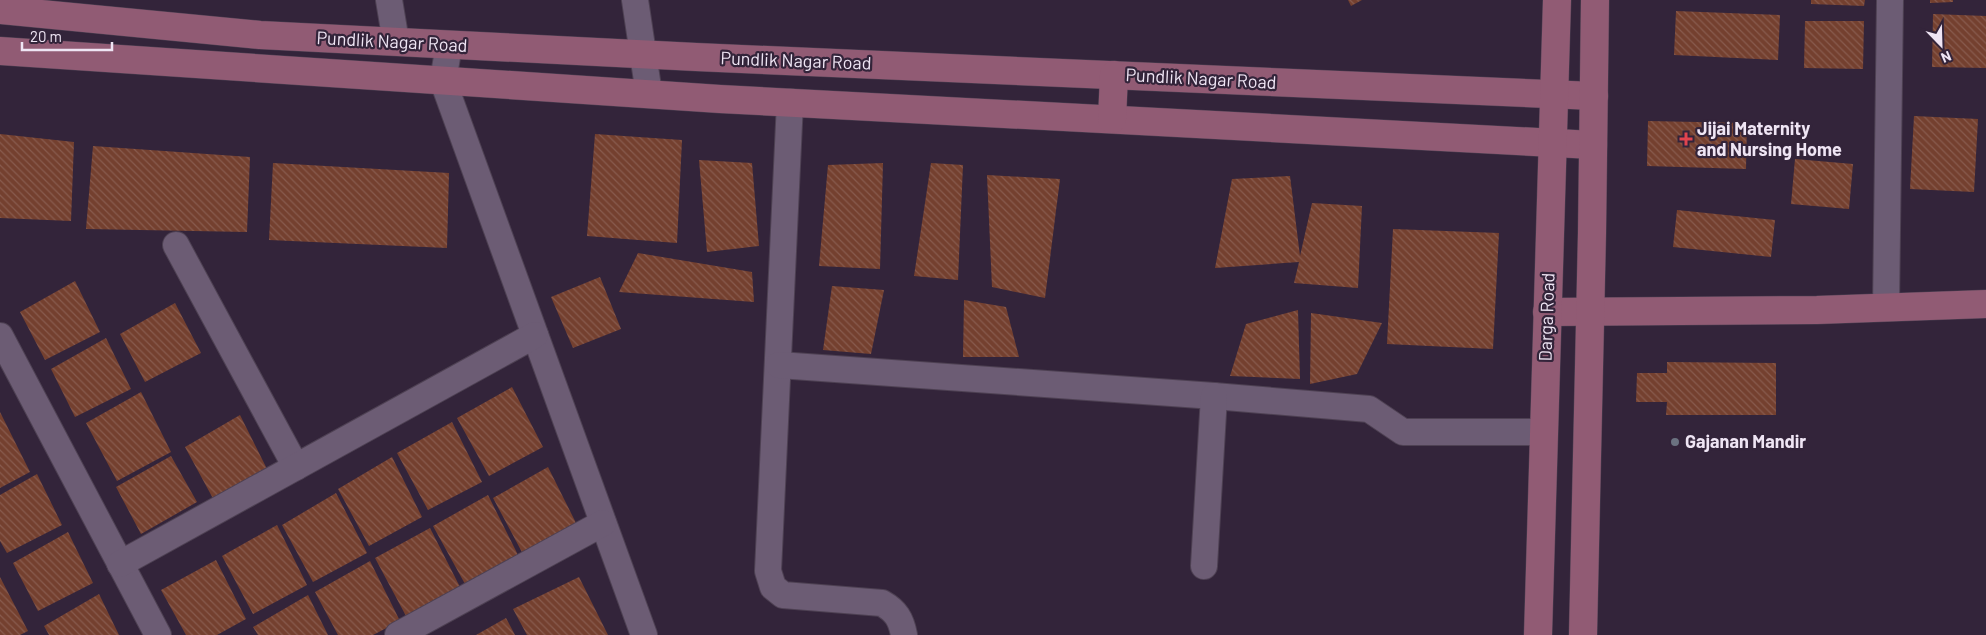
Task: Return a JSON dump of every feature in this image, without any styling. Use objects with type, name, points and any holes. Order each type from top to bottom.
[{"type":"main road","name":"Darga Road","points":[[1538,635],[1557,0]]},
{"type":"main road","points":[[1582,635],[1595,0]]},
{"type":"main road","name":"Pundlik Nagar Road","points":[[0,10],[260,35],[643,55],[1594,96]]},
{"type":"main road","name":"Pundlik Nagar Road","points":[[0,52],[648,94],[1593,144]]},
{"type":"main road","points":[[1112,119],[1114,75]]},
{"type":"main road","points":[[1547,312],[1817,310],[1986,304]]},
{"type":"street","points":[[389,0],[396,42]]},
{"type":"street","points":[[635,0],[648,94]]},
{"type":"street","points":[[1886,308],[1890,0]]},
{"type":"street","points":[[449,45],[443,81],[644,635]]},
{"type":"street","points":[[790,102],[768,571],[773,587],[783,595],[882,603],[895,610],[902,623],[904,635]]},
{"type":"street","points":[[176,244],[296,467]]},
{"type":"street","points":[[120,564],[535,336]]},
{"type":"street","points":[[3,351],[158,635]]},
{"type":"street","points":[[779,365],[1369,409],[1403,432],[1543,432]]},
{"type":"street","points":[[1204,566],[1214,396]]},
{"type":"street","points":[[398,635],[603,523]]},
{"type":"building","points":[[1348,0],[1362,0],[1351,6]]},
{"type":"building","points":[[1811,0],[1865,0],[1864,6],[1811,4]]},
{"type":"building","points":[[1930,0],[1953,0],[1953,2],[1930,3]]},
{"type":"building","points":[[1676,11],[1780,15],[1778,60],[1674,55]]},
{"type":"building","points":[[1933,14],[1986,16],[1986,68],[1932,67]]},
{"type":"building","points":[[1805,21],[1864,21],[1863,69],[1804,68]]},
{"type":"building","points":[[1914,116],[1978,119],[1974,192],[1910,189]]},
{"type":"building","points":[[1648,121],[1747,123],[1746,169],[1647,166]]},
{"type":"building","points":[[0,134],[74,142],[71,221],[0,218]]},
{"type":"building","points":[[595,134],[682,140],[677,243],[587,236]]},
{"type":"building","points":[[93,146],[250,157],[247,232],[86,229]]},
{"type":"building","points":[[1795,159],[1853,164],[1849,209],[1791,204]]},
{"type":"building","points":[[699,160],[752,163],[759,246],[707,252]]},
{"type":"building","points":[[273,163],[449,173],[447,248],[269,240]]},
{"type":"building","points":[[883,163],[880,269],[819,266],[828,165]]},
{"type":"building","points":[[931,163],[963,165],[958,280],[914,276]]},
{"type":"building","points":[[987,175],[1060,179],[1045,298],[992,287]]},
{"type":"building","points":[[1290,176],[1300,256],[1312,203],[1362,206],[1358,288],[1294,283],[1299,262],[1215,268],[1232,179]]},
{"type":"building","points":[[1677,210],[1775,220],[1771,257],[1673,247]]},
{"type":"building","points":[[1393,229],[1499,233],[1493,349],[1387,344]]},
{"type":"building","points":[[638,253],[752,272],[754,302],[619,292]]},
{"type":"building","points":[[600,277],[621,329],[573,348],[551,297]]},
{"type":"building","points":[[75,281],[100,332],[45,360],[20,312]]},
{"type":"building","points":[[832,286],[884,290],[871,354],[823,350]]},
{"type":"building","points":[[964,300],[1006,307],[1019,357],[963,357]]},
{"type":"building","points":[[175,303],[201,353],[145,382],[120,334]]},
{"type":"building","points":[[1298,310],[1300,379],[1230,376],[1246,324]]},
{"type":"building","points":[[1311,313],[1382,323],[1357,374],[1310,384]]},
{"type":"building","points":[[106,338],[131,389],[75,417],[51,369]]},
{"type":"building","points":[[1667,362],[1776,363],[1776,415],[1666,415],[1667,402],[1636,402],[1637,373],[1667,373]]},
{"type":"building","points":[[512,387],[543,447],[489,476],[457,418]]},
{"type":"building","points":[[141,392],[171,452],[117,481],[86,423]]},
{"type":"building","points":[[0,412],[30,472],[0,488]]},
{"type":"building","points":[[240,415],[270,475],[216,504],[185,447]]},
{"type":"building","points":[[452,422],[482,482],[428,510],[397,453]]},
{"type":"building","points":[[171,456],[197,502],[141,534],[116,487]]},
{"type":"building","points":[[392,457],[422,517],[369,546],[338,489]]},
{"type":"building","points":[[548,467],[578,527],[524,556],[493,498]]},
{"type":"building","points":[[37,474],[62,525],[7,553],[0,541],[0,495]]},
{"type":"building","points":[[336,493],[367,553],[313,582],[282,525]]},
{"type":"building","points":[[488,495],[518,555],[465,584],[433,526]]},
{"type":"building","points":[[277,525],[307,585],[253,614],[222,556]]},
{"type":"building","points":[[430,528],[460,587],[406,616],[375,558]]},
{"type":"building","points":[[68,532],[93,583],[38,611],[13,563]]},
{"type":"building","points":[[216,560],[246,619],[217,635],[186,635],[161,590]]},
{"type":"building","points":[[370,561],[400,621],[373,635],[338,635],[315,592]]},
{"type":"building","points":[[0,577],[28,631],[20,635],[0,635]]},
{"type":"building","points":[[579,577],[608,635],[527,635],[513,609]]},
{"type":"building","points":[[99,594],[119,635],[49,635],[44,626]]},
{"type":"building","points":[[308,595],[328,635],[258,635],[253,627]]},
{"type":"building","points":[[506,618],[515,635],[476,635]]},
{"type":"place","name":"Jijai Maternity and Nursing Home","points":[[1686,139]]},
{"type":"place","name":"Gajanan Mandir","points":[[1675,442]]}]
